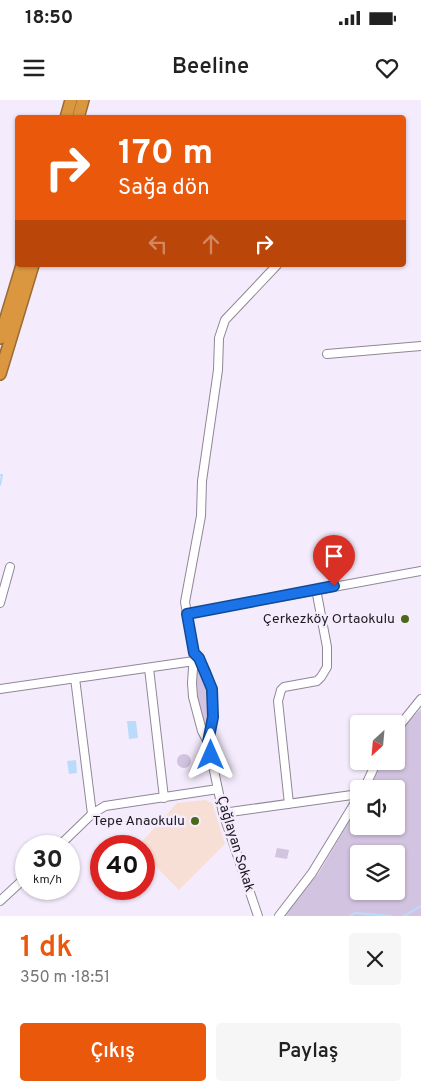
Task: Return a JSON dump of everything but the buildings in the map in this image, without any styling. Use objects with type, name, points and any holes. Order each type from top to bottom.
[{"type":"highway","points":[[67,115],[71,100]]},
{"type":"highway","points":[[79,115],[83,100]]},
{"type":"highway","points":[[0,338],[21,267]]},
{"type":"highway","points":[[0,374],[32,267]]},
{"type":"street","points":[[208,742],[202,731],[193,696],[194,657],[185,602],[201,516],[202,482],[218,370],[219,338],[225,320],[275,267]]},
{"type":"street","points":[[326,354],[421,346]]},
{"type":"street","points":[[0,603],[10,567]]},
{"type":"street","points":[[187,614],[421,571]]},
{"type":"street","points":[[289,804],[278,701],[281,690],[284,687],[317,681],[327,667],[327,648],[316,589]]},
{"type":"street","points":[[0,689],[149,668],[194,657],[199,658],[212,689],[213,717],[208,742]]},
{"type":"street","points":[[149,668],[164,798]]},
{"type":"street","points":[[76,678],[92,814]]},
{"type":"street","points":[[405,719],[421,700]]},
{"type":"street","name":"Çağlayan Sokak","points":[[208,742],[222,813],[258,916]]},
{"type":"street","points":[[70,835],[92,814],[105,806],[218,789]]},
{"type":"street","points":[[222,813],[350,796]]},
{"type":"street","points":[[279,916],[312,874],[350,810]]},
{"type":"street","points":[[0,901],[15,887]]},
{"type":"shaded area","points":[[197,658],[210,692],[207,736],[194,692]]},
{"type":"shaded area","points":[[421,709],[421,916],[286,916],[293,901],[318,874],[350,820],[350,835],[405,835],[405,780],[371,780],[376,770],[405,770],[405,725]]},
{"type":"shaded area","points":[[184,754],[189,756],[191,761],[189,766],[184,768],[179,766],[177,761],[179,756]]},
{"type":"shaded area","points":[[205,800],[212,803],[225,844],[179,890],[155,865],[155,835],[148,835],[177,803]]},
{"type":"shaded area","points":[[277,848],[289,850],[287,859],[275,857]]},
{"type":"water","points":[[127,721],[136,721],[138,738],[129,739]]},
{"type":"water","points":[[76,760],[77,773],[69,774],[67,761]]},
{"type":"waterway","points":[[0,475],[2,475],[0,485]]},
{"type":"waterway","points":[[404,916],[421,906]]},
{"type":"waterway","points":[[350,916],[355,913],[391,916]]},
{"type":"place","name":"Çerkezköy Ortaokulu","points":[[405,619]]},
{"type":"place","name":"Tepe Anaokulu","points":[[195,821]]},
{"type":"route","points":[[211,755],[208,742],[213,717],[212,689],[199,658],[194,653],[187,614],[334,586]]}]
